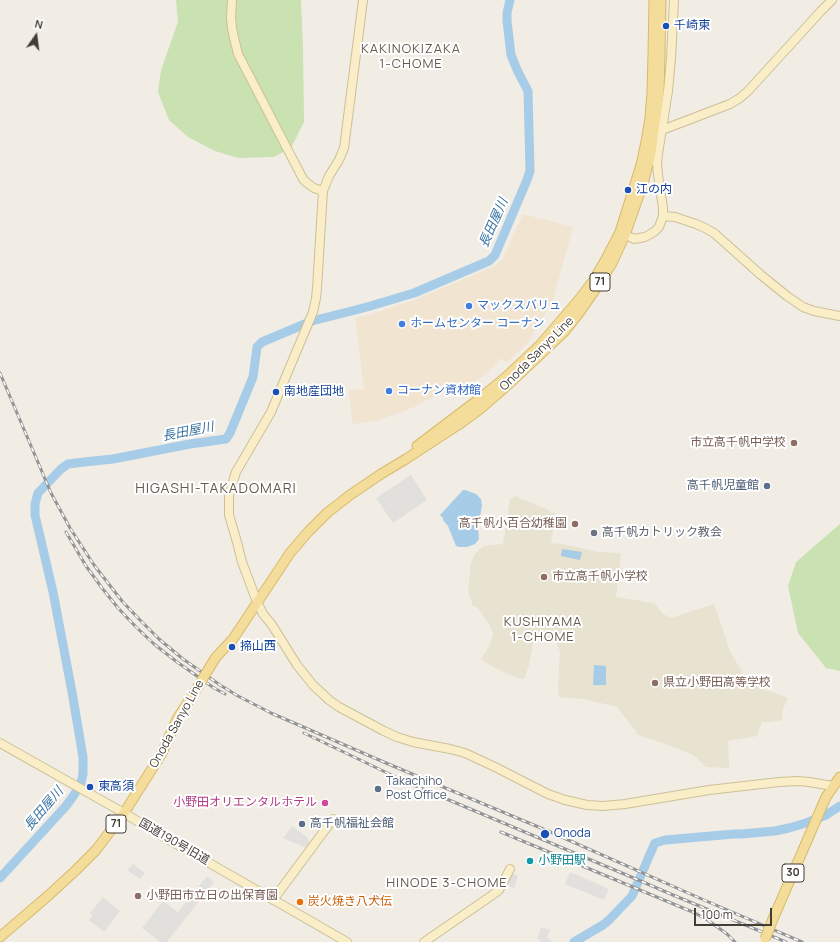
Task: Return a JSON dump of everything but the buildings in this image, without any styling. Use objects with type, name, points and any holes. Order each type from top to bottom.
[{"type":"main road","name":"Onoda Sanyo Line","points":[[622,233],[641,165],[650,118],[654,0]]},
{"type":"main road","name":"Onoda Sanyo Line","points":[[0,937],[49,895],[96,850],[124,813],[162,753],[177,719],[216,657],[233,639],[290,553],[308,532],[338,504],[382,474],[435,431],[506,377],[540,345],[563,320],[594,280],[622,233],[643,184],[651,153],[658,92],[661,0]]},
{"type":"main road","name":"30","points":[[765,940],[819,812],[826,797],[840,777]]},
{"type":"street","points":[[232,0],[232,28],[238,54],[302,178],[314,188],[323,191]]},
{"type":"street","points":[[362,0],[344,148],[339,160],[328,176],[323,191],[316,298],[311,317],[271,412],[236,472],[229,497],[229,515],[242,562],[263,614],[272,625],[305,676],[320,692],[339,707],[397,737],[413,742],[465,753],[548,794],[565,800],[587,805],[603,806],[625,804],[709,790],[778,782],[804,781],[833,786]]},
{"type":"street","points":[[622,233],[634,239],[650,235],[658,228],[664,216],[657,163],[668,91],[674,0]]},
{"type":"street","points":[[662,130],[730,104],[740,98],[832,0]]},
{"type":"street","points":[[664,216],[696,224],[714,233],[761,275],[803,307],[814,311],[840,316]]},
{"type":"street","name":"国道190号旧道","points":[[0,743],[347,942]]},
{"type":"street","points":[[273,900],[333,819]]},
{"type":"street","points":[[424,942],[492,896],[499,890],[510,869]]},
{"type":"shaded area","points":[[523,214],[573,227],[554,297],[528,343],[506,363],[502,358],[481,378],[418,404],[417,406],[377,421],[352,424],[349,390],[364,389],[355,318],[414,300],[495,266],[502,260]]},
{"type":"shaded area","points":[[411,475],[427,500],[393,523],[376,498]]},
{"type":"shaded area","points":[[515,496],[555,514],[551,543],[598,552],[621,553],[616,597],[654,603],[663,614],[671,618],[714,604],[730,651],[746,679],[758,687],[788,698],[783,709],[782,720],[762,722],[757,736],[728,741],[729,768],[706,767],[693,755],[636,734],[637,733],[632,726],[616,706],[583,699],[559,697],[560,652],[557,644],[554,641],[544,638],[544,635],[535,632],[529,665],[523,679],[517,678],[491,666],[481,659],[490,645],[493,634],[490,626],[477,607],[473,606],[468,590],[471,563],[475,554],[483,546],[503,544],[510,499]]},
{"type":"shaded area","points":[[292,826],[307,837],[310,843],[308,847],[304,847],[283,838]]},
{"type":"shaded area","points":[[133,864],[145,873],[140,879],[127,870]]},
{"type":"shaded area","points":[[570,872],[609,889],[604,900],[565,884]]},
{"type":"shaded area","points":[[511,873],[518,876],[514,888],[506,885]]},
{"type":"shaded area","points":[[207,876],[214,882],[167,942],[160,942],[142,928],[163,901],[178,912]]},
{"type":"shaded area","points":[[103,897],[120,911],[104,932],[89,920],[93,915],[90,913]]},
{"type":"shaded area","points":[[541,927],[550,930],[547,938],[554,942],[540,942],[540,940],[537,939]]},
{"type":"green space","points":[[176,0],[301,0],[304,122],[291,148],[274,157],[238,158],[215,151],[188,137],[169,120],[158,92],[161,70],[178,22]]},
{"type":"green space","points":[[840,524],[840,671],[826,668],[798,633],[788,586],[796,562]]},
{"type":"water","points":[[463,490],[476,494],[481,499],[482,506],[478,528],[479,539],[475,544],[467,547],[459,547],[456,546],[448,526],[440,515]]},
{"type":"water","points":[[562,549],[582,552],[580,560],[561,556]]},
{"type":"water","points":[[594,665],[606,666],[606,685],[593,685]]},
{"type":"waterway","name":"長田屋川","points":[[0,878],[66,806],[81,783],[83,774],[83,757],[72,692],[53,592],[35,515],[35,504],[38,493],[61,469],[68,464],[113,459],[190,444],[226,439],[230,433],[253,377],[257,347],[262,342],[312,321],[414,293],[489,261],[495,255],[530,171],[528,91],[511,55],[507,21],[510,0]]},
{"type":"waterway","points":[[574,942],[603,925],[632,896],[655,843],[665,840],[775,831],[806,823],[826,815],[840,806]]},
{"type":"railway","points":[[0,373],[51,493],[70,528],[94,565],[122,601],[159,639],[183,659],[220,685],[271,713],[548,831],[802,942]]},
{"type":"railway","points":[[66,532],[86,566],[102,588],[136,627],[154,644],[177,662],[225,694]]},
{"type":"railway","points":[[304,733],[404,781],[786,942]]},
{"type":"railway","points":[[501,832],[695,913],[727,934],[735,942]]},
{"type":"place","name":"千崎東","points":[[666,26]]},
{"type":"place","name":"江の内","points":[[628,190]]},
{"type":"place","name":"マックスバリュ","points":[[469,306]]},
{"type":"place","name":"ホームセンター コーナン","points":[[402,324]]},
{"type":"place","name":"コーナン資材館","points":[[389,391]]},
{"type":"place","name":"南地産団地","points":[[276,392]]},
{"type":"place","name":"市立高千帆中学校","points":[[794,443]]},
{"type":"place","name":"高千帆児童館","points":[[767,486]]},
{"type":"place","name":"高千帆小百合幼稚園","points":[[575,524]]},
{"type":"place","name":"高千帆カトリック教会","points":[[594,533]]},
{"type":"place","name":"市立高千帆小学校","points":[[544,577]]},
{"type":"place","name":"揥山西","points":[[232,647]]},
{"type":"place","name":"県立小野田高等学校","points":[[655,683]]},
{"type":"place","name":"東高須","points":[[90,787]]},
{"type":"place","name":"Takachiho Post Office","points":[[378,789]]},
{"type":"place","name":"小野田オリエンタルホテル","points":[[325,803]]},
{"type":"place","name":"高千帆福祉会館","points":[[302,824]]},
{"type":"place","name":"Onoda","points":[[545,834]]},
{"type":"place","name":"小野田駅","points":[[530,861]]},
{"type":"place","name":"小野田市立日の出保育園","points":[[138,896]]},
{"type":"place","name":"炭火焼き八犬伝","points":[[300,902]]},
{"type":"district","name":"KAKINOKIZAKA 1-CHOME","points":[[411,56]]},
{"type":"district","name":"HIGASHI-TAKADOMARI","points":[[216,489]]},
{"type":"district","name":"KUSHIYAMA 1-CHOME","points":[[543,630]]},
{"type":"district","name":"HINODE 3-CHOME","points":[[447,883]]}]
